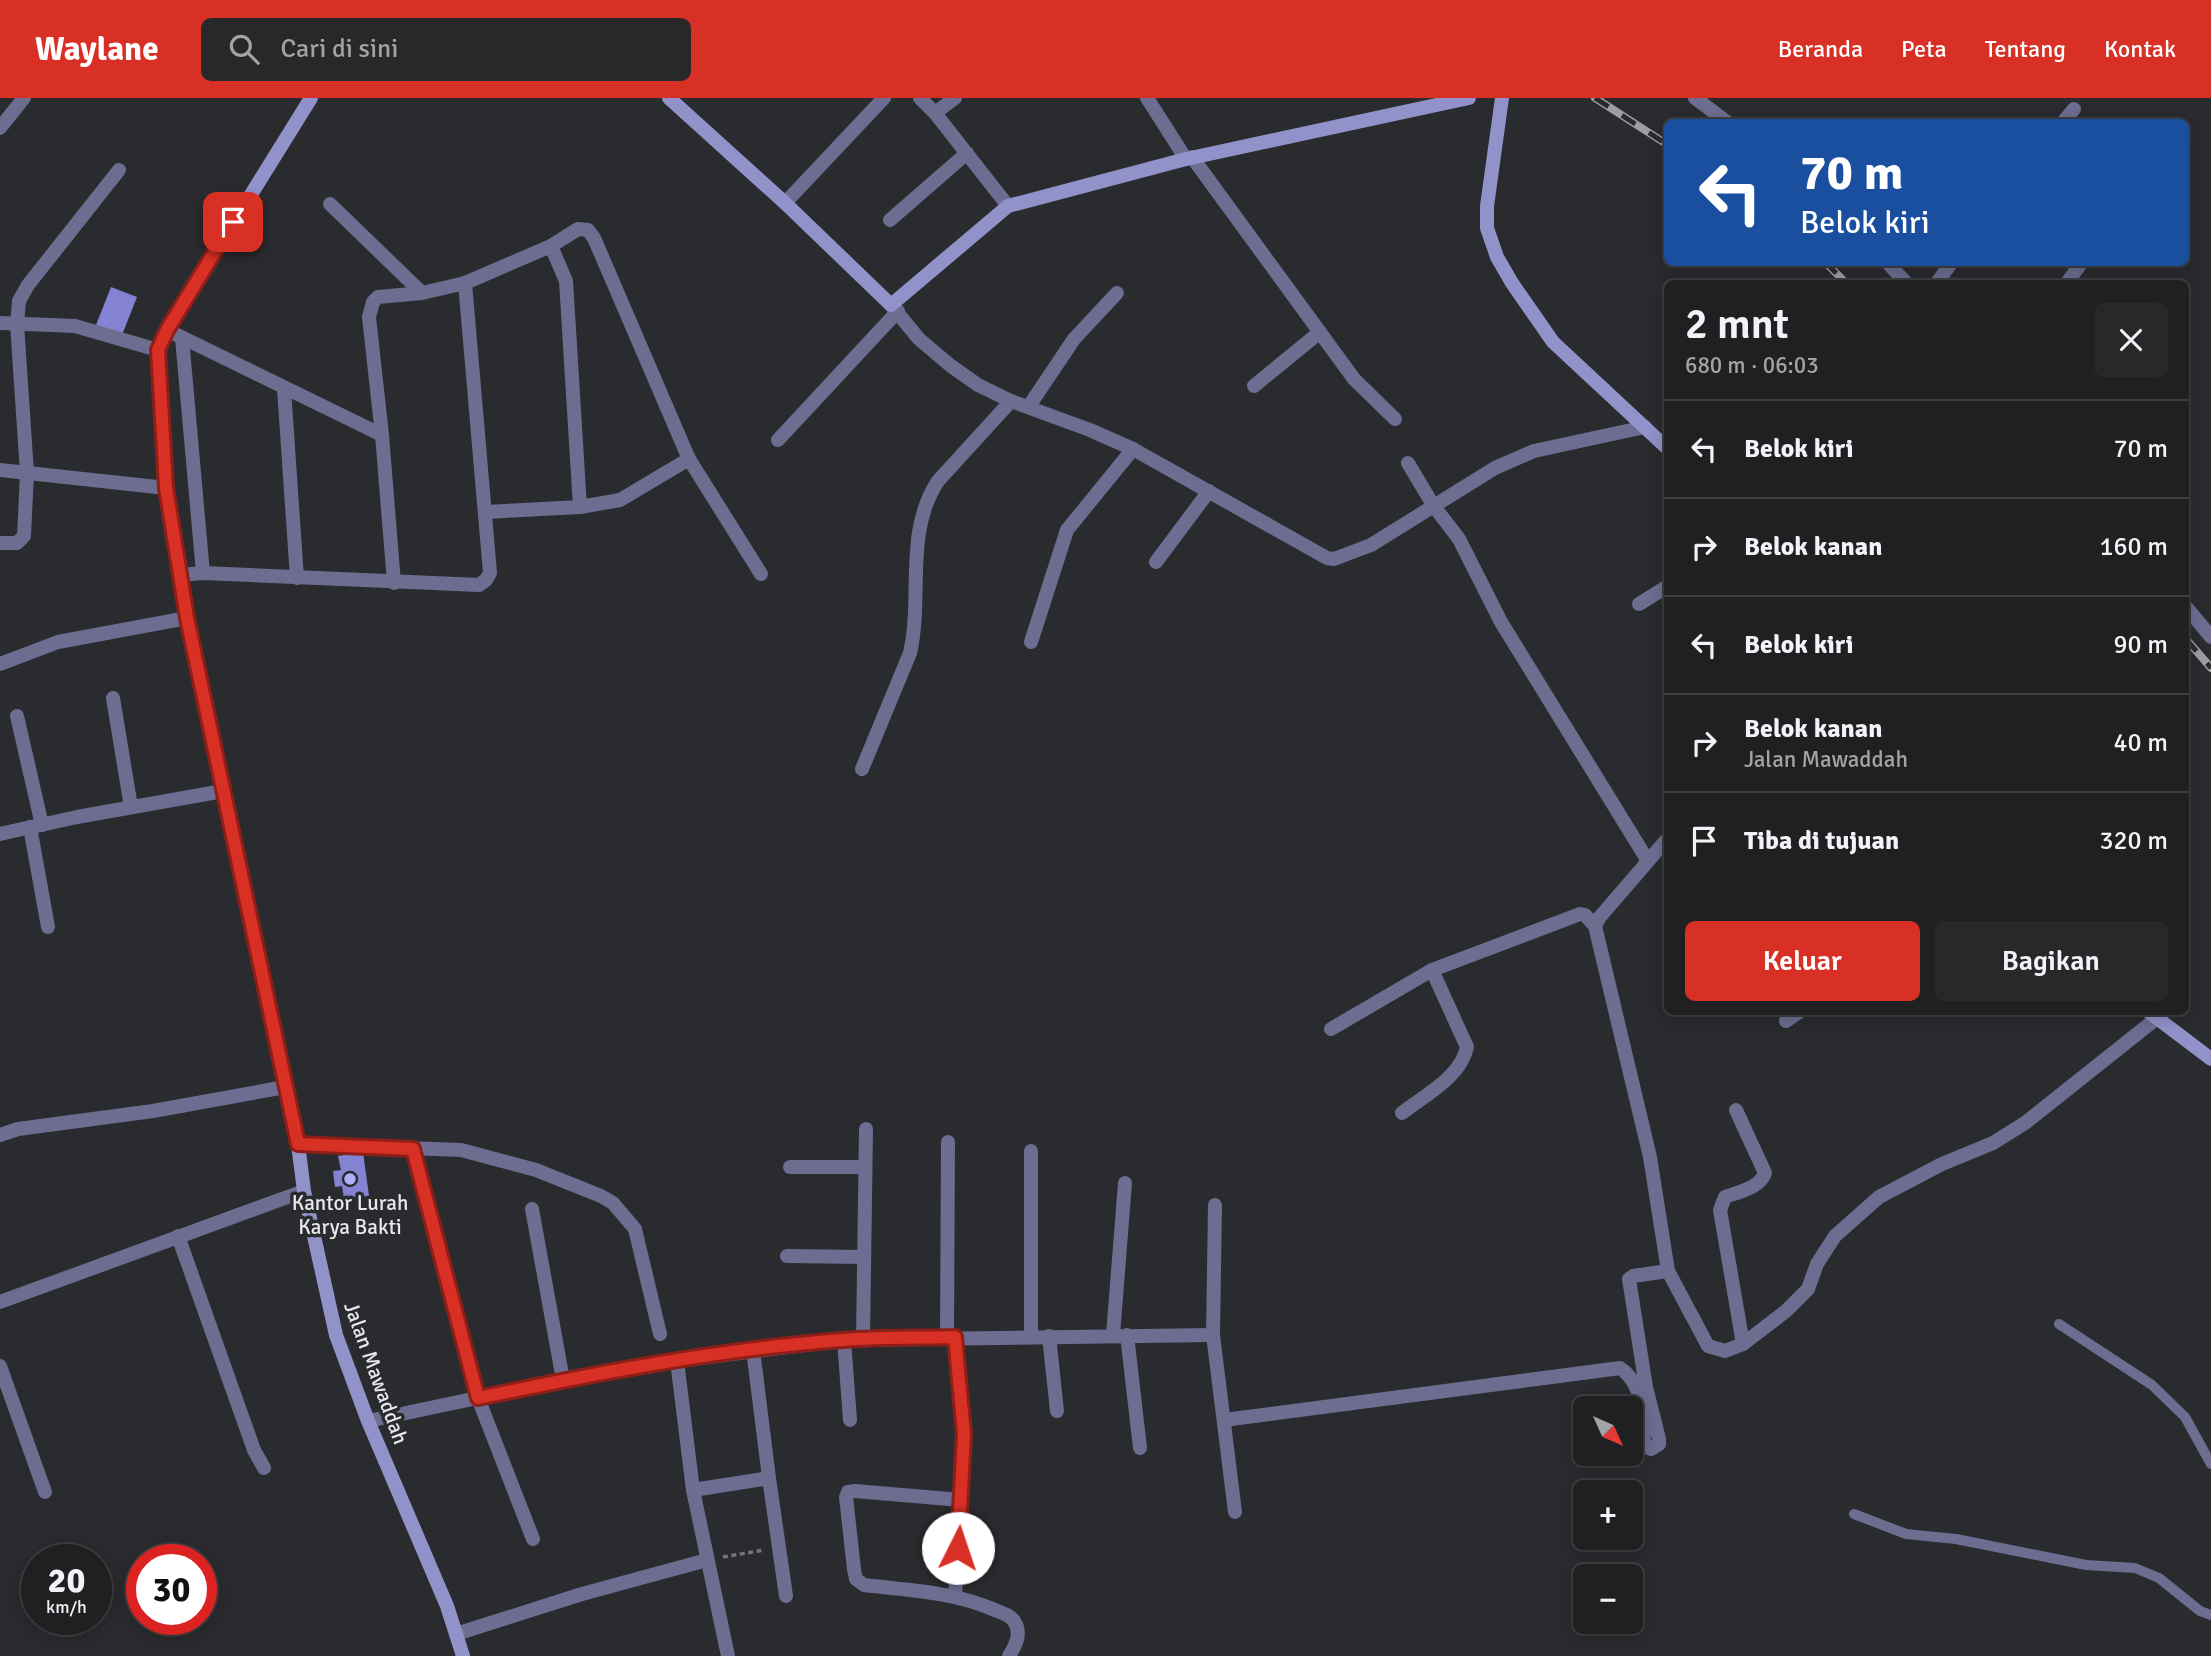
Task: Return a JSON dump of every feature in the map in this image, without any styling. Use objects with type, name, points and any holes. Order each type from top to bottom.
[{"type":"street","points":[[0,128],[24,98]]},
{"type":"street","name":"Jalan Mawaddah","points":[[311,98],[167,330],[158,350],[166,488],[187,618],[336,1335],[368,1421],[447,1606],[463,1656]]},
{"type":"street","points":[[669,98],[786,203],[894,308],[919,339],[978,385],[1011,401],[1133,449],[1327,558],[1334,559],[1371,545],[1495,468],[1534,451],[1646,427]]},
{"type":"street","points":[[786,203],[884,98]]},
{"type":"street","points":[[920,98],[935,113],[1008,206]]},
{"type":"street","points":[[935,113],[955,98]]},
{"type":"street","points":[[1147,98],[1354,379],[1395,419]]},
{"type":"street","points":[[1502,98],[1487,205],[1487,228],[1497,257],[1553,342],[1664,445]]},
{"type":"street","points":[[778,440],[894,308],[1008,206],[1189,158],[1461,99]]},
{"type":"street","points":[[1700,99],[1723,119]]},
{"type":"street","points":[[2066,119],[2074,109]]},
{"type":"street","points":[[890,220],[967,153]]},
{"type":"street","points":[[0,542],[17,543],[24,536],[27,473],[17,324],[19,302],[27,285],[119,170]]},
{"type":"street","points":[[330,204],[422,293]]},
{"type":"street","points":[[394,583],[370,308],[378,297],[422,293],[465,283],[551,246],[578,229],[588,230],[594,238],[689,459],[761,574]]},
{"type":"street","points":[[551,246],[566,281],[580,506]]},
{"type":"street","points":[[1891,266],[1903,280]]},
{"type":"street","points":[[180,575],[203,573],[479,585],[486,580],[491,573],[465,283]]},
{"type":"street","points":[[1029,406],[1074,339],[1117,293]]},
{"type":"street","points":[[0,323],[75,326],[158,350]]},
{"type":"street","points":[[167,330],[382,435]]},
{"type":"street","points":[[1254,386],[1320,332]]},
{"type":"street","points":[[182,338],[203,573]]},
{"type":"street","points":[[284,389],[297,578]]},
{"type":"street","points":[[862,769],[910,653],[914,636],[917,546],[930,493],[1011,401]]},
{"type":"street","points":[[1031,642],[1067,530],[1133,449]]},
{"type":"street","points":[[486,512],[580,506],[620,500],[689,459]]},
{"type":"street","points":[[1408,463],[1433,505],[1459,539],[1501,622],[1648,861]]},
{"type":"street","points":[[0,470],[166,488]]},
{"type":"street","points":[[1157,562],[1209,491]]},
{"type":"street","points":[[1639,604],[1664,588]]},
{"type":"street","points":[[2189,611],[2211,637]]},
{"type":"street","points":[[0,664],[58,642],[187,618]]},
{"type":"street","points":[[113,698],[131,807]]},
{"type":"street","points":[[17,716],[36,826],[48,927]]},
{"type":"street","points":[[0,834],[223,790]]},
{"type":"street","points":[[1595,926],[1664,843]]},
{"type":"street","points":[[1331,1029],[1432,970],[1580,914],[1585,915],[1595,926],[1650,1157],[1668,1271],[1708,1346],[1725,1351],[1743,1344],[1786,1311],[1808,1289],[1817,1264],[1835,1236],[1879,1197],[1942,1164],[1993,1143],[2025,1123],[2153,1015],[2211,1059]]},
{"type":"street","points":[[1402,1113],[1456,1071],[1464,1059],[1466,1046],[1432,970]]},
{"type":"street","points":[[1786,1021],[1795,1015]]},
{"type":"street","points":[[0,1135],[18,1129],[153,1111],[285,1087]]},
{"type":"street","points":[[1737,1110],[1765,1173],[1763,1179],[1755,1185],[1725,1197],[1720,1210],[1743,1344]]},
{"type":"street","points":[[863,1340],[866,1129]]},
{"type":"street","points":[[948,1142],[951,1337],[964,1434],[955,1596]]},
{"type":"street","points":[[298,1144],[461,1150],[536,1170],[613,1203],[635,1229],[660,1335]]},
{"type":"street","points":[[413,1149],[478,1398],[533,1539]]},
{"type":"street","points":[[1031,1151],[1031,1336]]},
{"type":"street","points":[[790,1167],[865,1167]]},
{"type":"street","points":[[1125,1184],[1120,1335],[1140,1448]]},
{"type":"street","points":[[0,1302],[304,1191]]},
{"type":"street","points":[[1215,1205],[1213,1335],[1236,1512]]},
{"type":"street","points":[[532,1209],[563,1380]]},
{"type":"street","points":[[178,1236],[254,1450],[264,1468]]},
{"type":"street","points":[[787,1256],[864,1257]]},
{"type":"street","points":[[1224,1419],[1620,1368],[1629,1374],[1640,1400],[1644,1446],[1646,1449],[1655,1447],[1658,1439],[1646,1387],[1629,1279],[1633,1276],[1668,1271]]},
{"type":"street","points":[[368,1421],[563,1380],[677,1360],[844,1340],[1213,1335]]},
{"type":"street","points":[[1049,1336],[1057,1411]]},
{"type":"street","points":[[844,1340],[850,1420]]},
{"type":"street","points":[[753,1350],[786,1596]]},
{"type":"street","points":[[677,1360],[694,1490],[728,1656]]},
{"type":"street","points":[[0,1366],[44,1492]]},
{"type":"street","points":[[694,1490],[769,1478]]},
{"type":"street","points":[[961,1500],[848,1492],[846,1497],[856,1579],[864,1585],[972,1600],[1010,1617],[1018,1634],[1009,1656]]},
{"type":"street","points":[[456,1634],[582,1594],[707,1560]]},
{"type":"lane","points":[[2059,1324],[2152,1385],[2185,1417],[2211,1464]]},
{"type":"lane","points":[[1854,1514],[1906,1534],[1990,1544],[2086,1565],[2135,1568],[2159,1578],[2200,1611],[2211,1615]]},
{"type":"path","points":[[707,1560],[779,1547]]},
{"type":"building","points":[[111,287],[137,297],[122,335],[96,325]]},
{"type":"building","name":"Kantor Lurah Karya Bakti","points":[[363,1152],[369,1196],[344,1199],[342,1186],[335,1187],[333,1171],[341,1170],[338,1156]]},
{"type":"railway","points":[[1595,98],[1664,142]]},
{"type":"railway","points":[[1829,266],[1843,280]]},
{"type":"railway","points":[[2189,642],[2211,668]]},
{"type":"place","name":"Kantor Lurah Karya Bakti","points":[[350,1179]]},
{"type":"route","points":[[233,222],[167,330],[158,350],[166,488],[187,618],[298,1144],[413,1149],[478,1398],[677,1360],[753,1350],[844,1340],[955,1337],[964,1434],[958,1548]]}]
